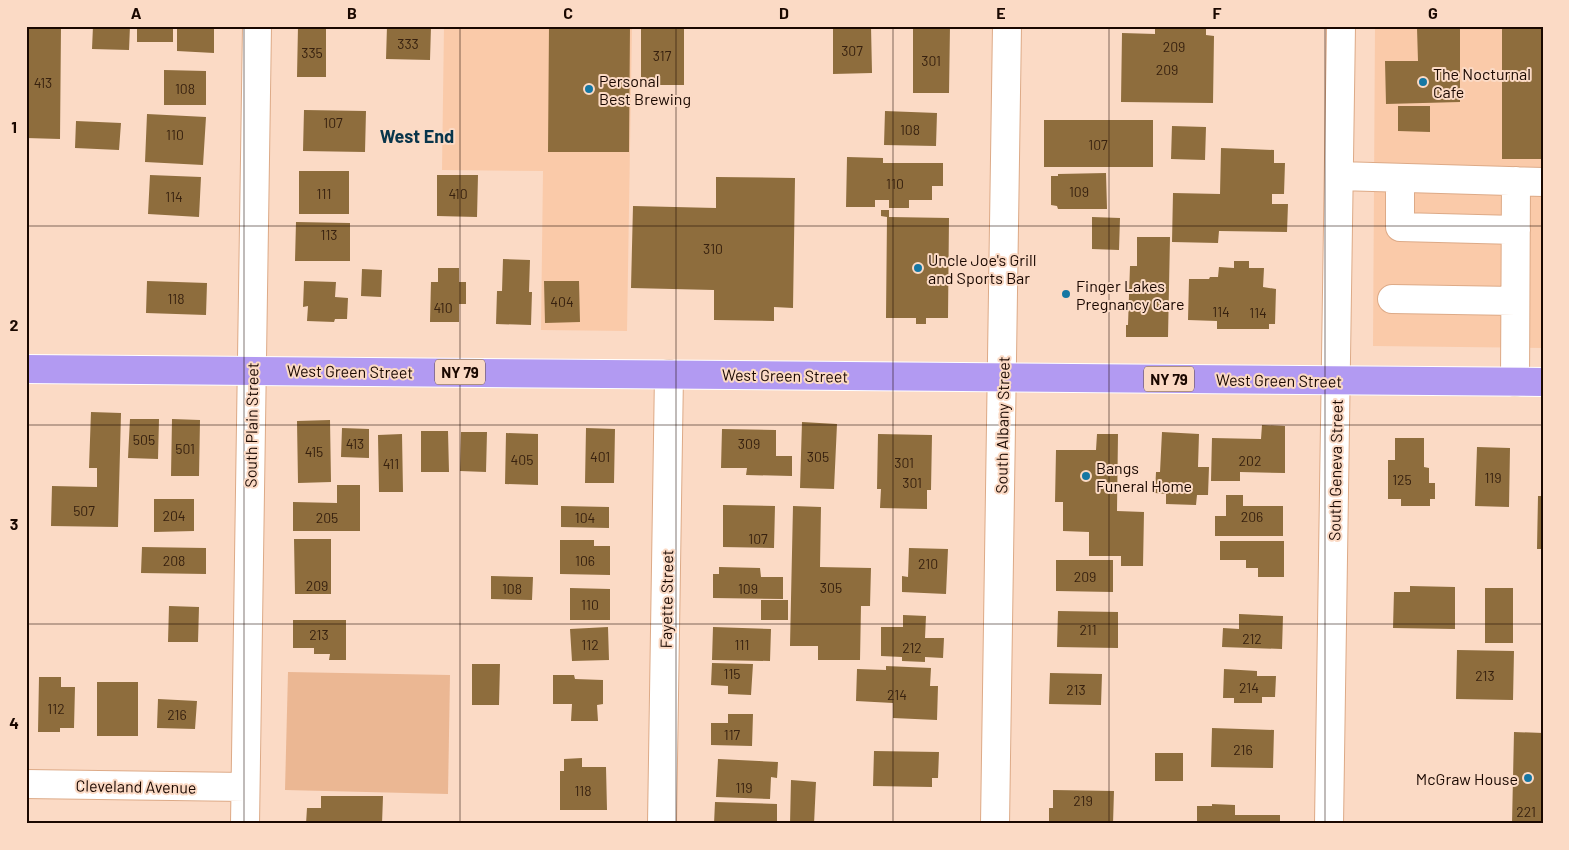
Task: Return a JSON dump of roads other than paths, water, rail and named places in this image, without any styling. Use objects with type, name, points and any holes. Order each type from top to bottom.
[{"type":"highway","name":"West Green Street","points":[[26,368],[1543,382]]},
{"type":"street","name":"South Plain Street","points":[[245,824],[258,26]]},
{"type":"street","name":"South Albany Street","points":[[995,824],[1006,26]]},
{"type":"street","name":"South Geneva Street","points":[[1329,824],[1341,26]]},
{"type":"street","points":[[1339,176],[1543,182]]},
{"type":"street","points":[[1400,178],[1400,227],[1516,230]]},
{"type":"street","points":[[1514,382],[1516,181]]},
{"type":"street","points":[[1392,298],[1515,301]]},
{"type":"street","name":"Fayette Street","points":[[662,824],[669,374]]},
{"type":"street","name":"Cleveland Avenue","points":[[26,784],[245,787]]},
{"type":"place","name":"The Nocturnal Cafe","points":[[1423,82]]},
{"type":"place","name":"Personal Best Brewing","points":[[589,89]]},
{"type":"place","name":"Uncle Joe's Grill and Sports Bar","points":[[918,268]]},
{"type":"place","name":"Finger Lakes Pregnancy Care","points":[[1066,294]]},
{"type":"place","name":"Bangs Funeral Home","points":[[1086,476]]},
{"type":"place","name":"McGraw House","points":[[1528,778]]},
{"type":"district","name":"West End","points":[[417,136]]}]
